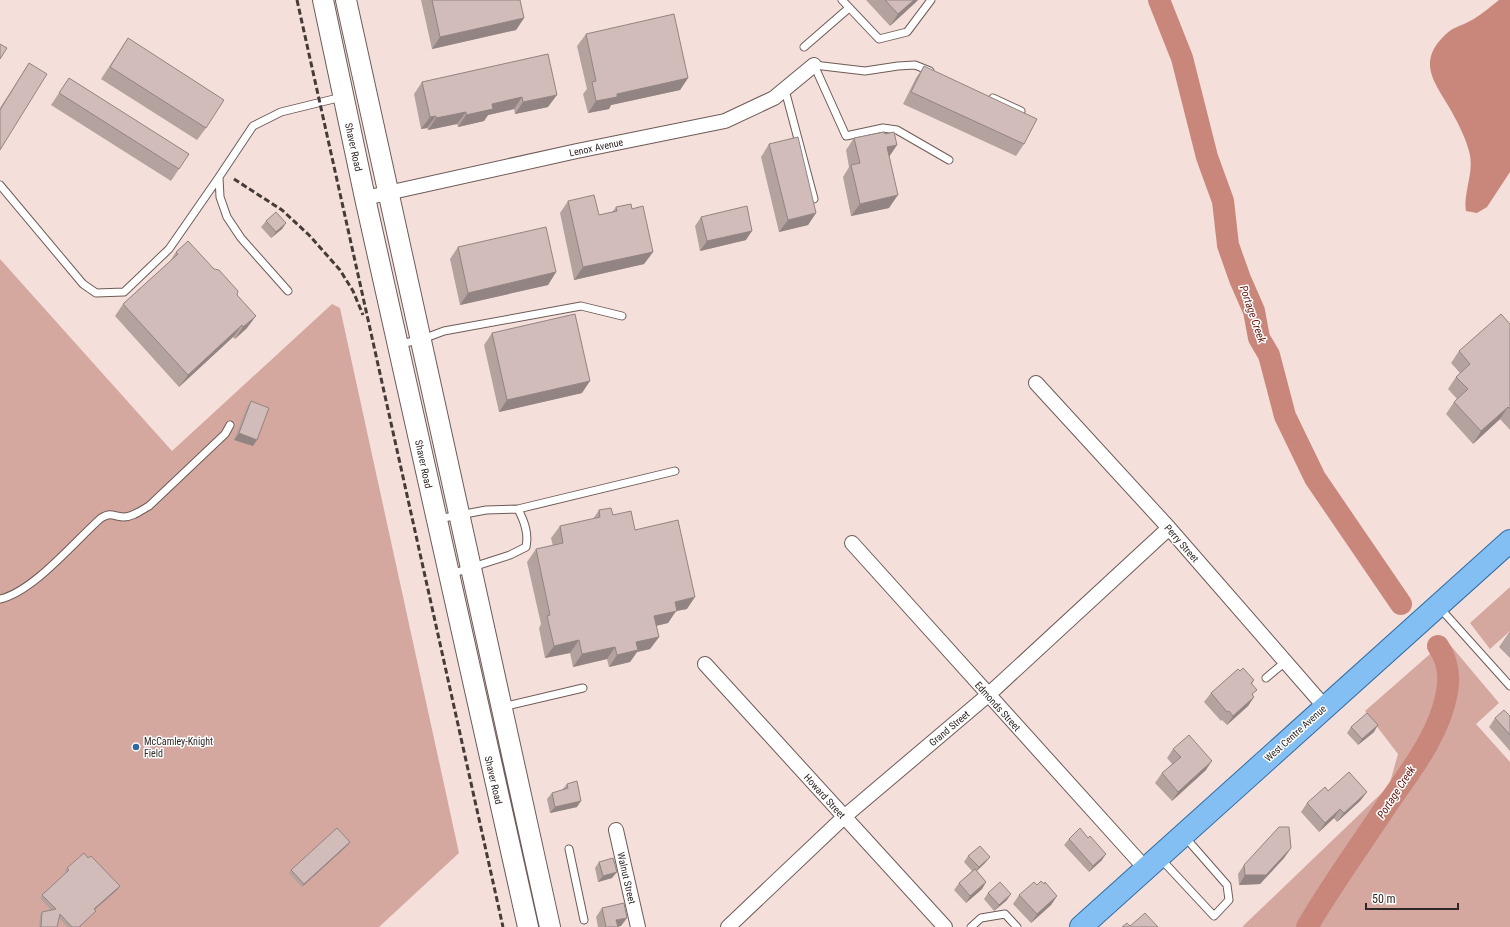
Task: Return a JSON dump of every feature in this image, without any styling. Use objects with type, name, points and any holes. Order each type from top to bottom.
[{"type":"main road","name":"Shaver Road","points":[[323,0],[397,344],[528,927]]},
{"type":"main road","points":[[346,0],[420,340],[460,515],[500,707],[522,798],[550,927]]},
{"type":"main road","name":"West Centre Avenue","points":[[1081,927],[1324,706],[1510,541]]},
{"type":"street","name":"Lenox Avenue","points":[[365,198],[577,151],[725,121],[752,109],[785,90],[814,65]]},
{"type":"street","name":"Perry Street","points":[[1036,382],[1169,528],[1324,706]]},
{"type":"street","name":"Grand Street","points":[[728,927],[844,817],[988,695],[1169,528]]},
{"type":"street","name":"Edmonds Street","points":[[852,543],[988,695],[1152,862]]},
{"type":"street","name":"Howard Street","points":[[705,664],[945,927]]},
{"type":"street","name":"Walnut Street","points":[[616,830],[638,927]]},
{"type":"lane","points":[[842,0],[879,40],[907,32],[931,0]]},
{"type":"lane","points":[[804,47],[849,8]]},
{"type":"lane","points":[[814,65],[865,71],[915,65],[936,74]]},
{"type":"lane","points":[[814,65],[846,136],[883,128],[897,130],[949,160]]},
{"type":"lane","points":[[785,90],[814,199]]},
{"type":"lane","points":[[0,185],[83,284],[96,293],[124,292],[169,249],[253,126],[281,112],[344,96]]},
{"type":"lane","points":[[986,96],[1021,111]]},
{"type":"lane","points":[[219,177],[220,197],[227,217],[240,238],[288,291]]},
{"type":"lane","points":[[397,344],[420,340],[444,331],[581,306],[622,316]]},
{"type":"lane","points":[[0,599],[9,597],[25,588],[101,518],[109,514],[122,517],[135,515],[149,506],[225,434],[230,425]]},
{"type":"lane","points":[[436,519],[486,510],[518,509],[675,471]]},
{"type":"lane","points":[[448,574],[510,555],[526,547],[527,539],[524,522],[518,509]]},
{"type":"lane","points":[[1438,606],[1510,686]]},
{"type":"lane","points":[[1266,678],[1285,662]]},
{"type":"lane","points":[[500,707],[583,688]]},
{"type":"lane","points":[[1152,862],[1214,916],[1229,900],[1227,885],[1183,834]]},
{"type":"lane","points":[[569,849],[584,920]]},
{"type":"lane","points":[[971,927],[982,918],[1006,914],[1017,927]]},
{"type":"shaded area","points":[[1499,0],[1510,0],[1510,172],[1487,207],[1477,213],[1466,211],[1466,197],[1471,167],[1469,151],[1458,123],[1433,79],[1430,62],[1432,53],[1437,44],[1446,34],[1454,28],[1477,17]]},
{"type":"shaded area","points":[[0,259],[172,451],[332,304],[340,308],[459,853],[379,927],[0,927]]},
{"type":"shaded area","points":[[1510,587],[1510,631],[1490,649],[1470,623]]},
{"type":"shaded area","points":[[1446,640],[1499,703],[1476,724],[1510,762],[1510,927],[1242,927],[1389,786],[1398,754],[1365,711]]},
{"type":"building","points":[[432,0],[520,0],[524,18],[440,37]]},
{"type":"building","points":[[885,0],[914,0],[898,14]]},
{"type":"building","points":[[674,14],[688,78],[617,94],[617,97],[596,101],[592,82],[596,81],[586,34]]},
{"type":"building","points":[[128,38],[224,100],[206,128],[110,67]]},
{"type":"building","points":[[0,44],[7,48],[0,59]]},
{"type":"building","points":[[548,54],[557,95],[523,102],[522,97],[492,104],[493,109],[466,115],[466,112],[436,118],[436,116],[430,117],[422,82]]},
{"type":"building","points":[[29,63],[47,74],[0,150],[0,110]]},
{"type":"building","points":[[924,66],[1037,119],[1024,144],[911,92]]},
{"type":"building","points":[[69,78],[189,154],[179,169],[59,93]]},
{"type":"building","points":[[884,132],[885,134],[894,132],[897,145],[887,147],[898,195],[860,204],[851,165],[860,163],[854,138]]},
{"type":"building","points":[[798,137],[816,213],[788,220],[769,144]]},
{"type":"building","points":[[594,195],[599,215],[617,211],[616,207],[631,204],[632,209],[643,206],[653,252],[583,267],[568,201]]},
{"type":"building","points":[[747,206],[752,231],[707,241],[701,217]]},
{"type":"building","points":[[276,212],[286,223],[276,232],[266,221]]},
{"type":"building","points":[[546,227],[556,272],[468,293],[458,247]]},
{"type":"building","points":[[188,241],[214,269],[219,270],[238,291],[237,295],[256,316],[243,327],[242,325],[188,375],[123,304],[178,254],[176,252]]},
{"type":"building","points":[[575,314],[590,381],[507,400],[492,333]]},
{"type":"building","points":[[1501,314],[1510,324],[1510,409],[1508,407],[1481,431],[1454,402],[1468,389],[1456,377],[1470,364],[1459,351]]},
{"type":"building","points":[[251,401],[269,408],[257,440],[239,433]]},
{"type":"building","points":[[611,508],[613,515],[631,511],[635,530],[678,520],[695,597],[675,602],[677,611],[654,616],[659,637],[636,642],[638,650],[617,655],[615,647],[582,654],[579,640],[554,646],[547,616],[550,615],[536,549],[563,543],[560,526],[600,517],[599,510]]},
{"type":"building","points":[[1243,668],[1254,680],[1251,683],[1257,690],[1252,694],[1254,697],[1233,716],[1229,711],[1227,712],[1211,693],[1238,669],[1240,671]]},
{"type":"building","points":[[1504,710],[1510,716],[1510,735],[1495,718]]},
{"type":"building","points":[[1367,713],[1378,725],[1362,739],[1351,727]]},
{"type":"building","points":[[1189,735],[1212,761],[1178,792],[1162,773],[1181,757],[1173,749]]},
{"type":"building","points":[[1349,772],[1367,792],[1344,813],[1340,809],[1325,823],[1307,803],[1325,787],[1328,791]]},
{"type":"building","points":[[577,781],[581,801],[555,807],[552,793],[568,788],[567,784]]},
{"type":"building","points":[[1279,827],[1289,827],[1291,848],[1266,875],[1245,875],[1244,865]]},
{"type":"building","points":[[337,828],[350,842],[304,884],[291,870]]},
{"type":"building","points":[[1080,828],[1088,838],[1090,836],[1106,854],[1093,866],[1069,839]]},
{"type":"building","points":[[980,846],[990,857],[979,867],[968,856]]},
{"type":"building","points":[[84,853],[88,858],[91,856],[120,886],[94,909],[96,911],[79,927],[72,927],[60,914],[57,927],[41,927],[42,912],[56,909],[42,895],[69,870],[67,868]]},
{"type":"building","points":[[613,858],[617,872],[603,876],[599,862]]},
{"type":"building","points":[[975,869],[986,882],[970,896],[959,883]]},
{"type":"building","points":[[1041,881],[1044,884],[1045,882],[1057,896],[1037,914],[1019,895],[1034,882],[1037,885]]},
{"type":"building","points":[[1000,882],[1011,894],[999,905],[988,893]]},
{"type":"building","points":[[624,903],[627,918],[616,920],[618,927],[606,927],[602,908]]},
{"type":"building","points":[[1145,913],[1158,927],[1122,927],[1127,923],[1130,926]]},
{"type":"waterway","name":"Portage Creek","points":[[1159,0],[1182,58],[1207,157],[1223,201],[1228,245],[1240,279],[1254,311],[1259,338],[1269,355],[1285,416],[1315,478],[1401,604]]},
{"type":"waterway","name":"Portage Creek","points":[[1307,927],[1337,879],[1416,764],[1432,736],[1443,707],[1448,686],[1446,663],[1438,646]]},
{"type":"railway","points":[[297,0],[503,927]]},
{"type":"railway","points":[[234,179],[282,210],[309,235],[340,270],[353,291],[363,315]]},
{"type":"place","name":"McCamley-Knight Field","points":[[136,747]]}]
